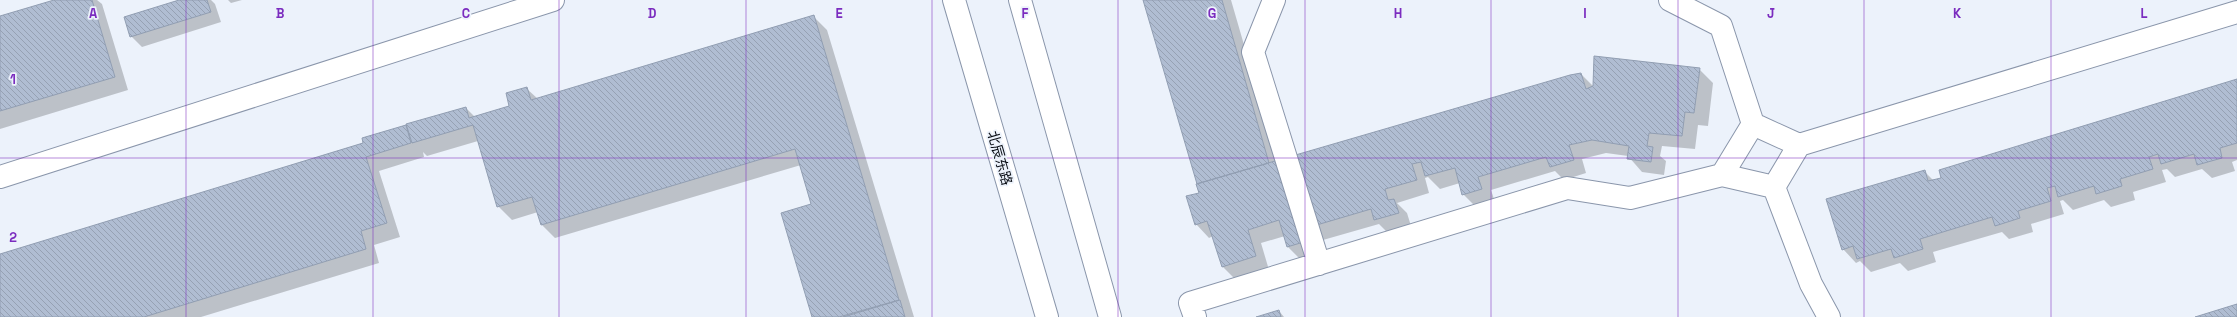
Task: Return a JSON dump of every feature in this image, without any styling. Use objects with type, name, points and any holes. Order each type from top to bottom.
[{"type":"street","points":[[0,177],[553,0]]},
{"type":"street","name":"北辰东路","points":[[954,0],[1047,317]]},
{"type":"street","points":[[1020,0],[1110,317]]},
{"type":"street","points":[[1274,0],[1253,52],[1319,264]]},
{"type":"street","points":[[1670,0],[1721,26],[1753,124],[1799,144],[2237,12]]},
{"type":"street","points":[[1722,175],[1753,124]]},
{"type":"street","points":[[1774,186],[1799,144]]},
{"type":"street","points":[[1195,317],[1190,303],[1567,188],[1630,198],[1722,175],[1774,186]]},
{"type":"street","points":[[1774,186],[1811,284],[1830,317]]},
{"type":"building","points":[[54,0],[92,0],[115,77],[0,111],[0,16]]},
{"type":"building","points":[[179,0],[207,0],[211,12],[130,37],[124,17]]},
{"type":"building","points":[[1143,0],[1222,0],[1269,163],[1197,184]]},
{"type":"building","points":[[814,15],[899,300],[839,317],[812,317],[781,213],[811,204],[795,149],[541,225],[532,197],[497,207],[473,125],[412,143],[406,124],[466,107],[469,118],[509,106],[506,93],[527,87],[531,100]]},
{"type":"building","points":[[1594,56],[1700,68],[1694,113],[1685,112],[1682,136],[1649,133],[1647,146],[1653,147],[1651,162],[1627,159],[1629,146],[1592,140],[1569,145],[1574,160],[1550,167],[1546,157],[1478,177],[1482,189],[1462,195],[1455,168],[1425,176],[1421,162],[1412,164],[1417,180],[1385,189],[1388,200],[1394,199],[1399,213],[1374,220],[1371,209],[1303,229],[1307,241],[1287,247],[1279,220],[1248,230],[1256,256],[1222,267],[1207,221],[1195,225],[1186,196],[1199,193],[1196,184],[1570,75],[1581,73],[1586,89],[1593,86]]},
{"type":"building","points":[[2237,79],[2237,143],[2220,148],[2222,158],[2197,165],[2194,154],[2161,164],[2158,154],[2149,157],[2153,169],[2120,179],[2122,186],[2096,194],[2094,186],[2058,197],[2055,186],[2047,188],[2051,201],[2018,211],[2020,218],[1995,226],[1992,217],[1920,239],[1923,249],[1894,258],[1891,249],[1857,259],[1853,246],[1842,250],[1826,199],[1925,170],[1928,181],[1941,178],[1939,170]]},
{"type":"building","points":[[406,125],[411,143],[366,157],[387,223],[361,231],[366,249],[144,317],[0,317],[0,254],[363,143],[362,138]]},
{"type":"building","points":[[900,300],[905,317],[843,317]]},
{"type":"building","points":[[2237,304],[2237,317],[2195,317]]},
{"type":"building","points":[[1279,310],[1281,317],[1256,317]]}]
